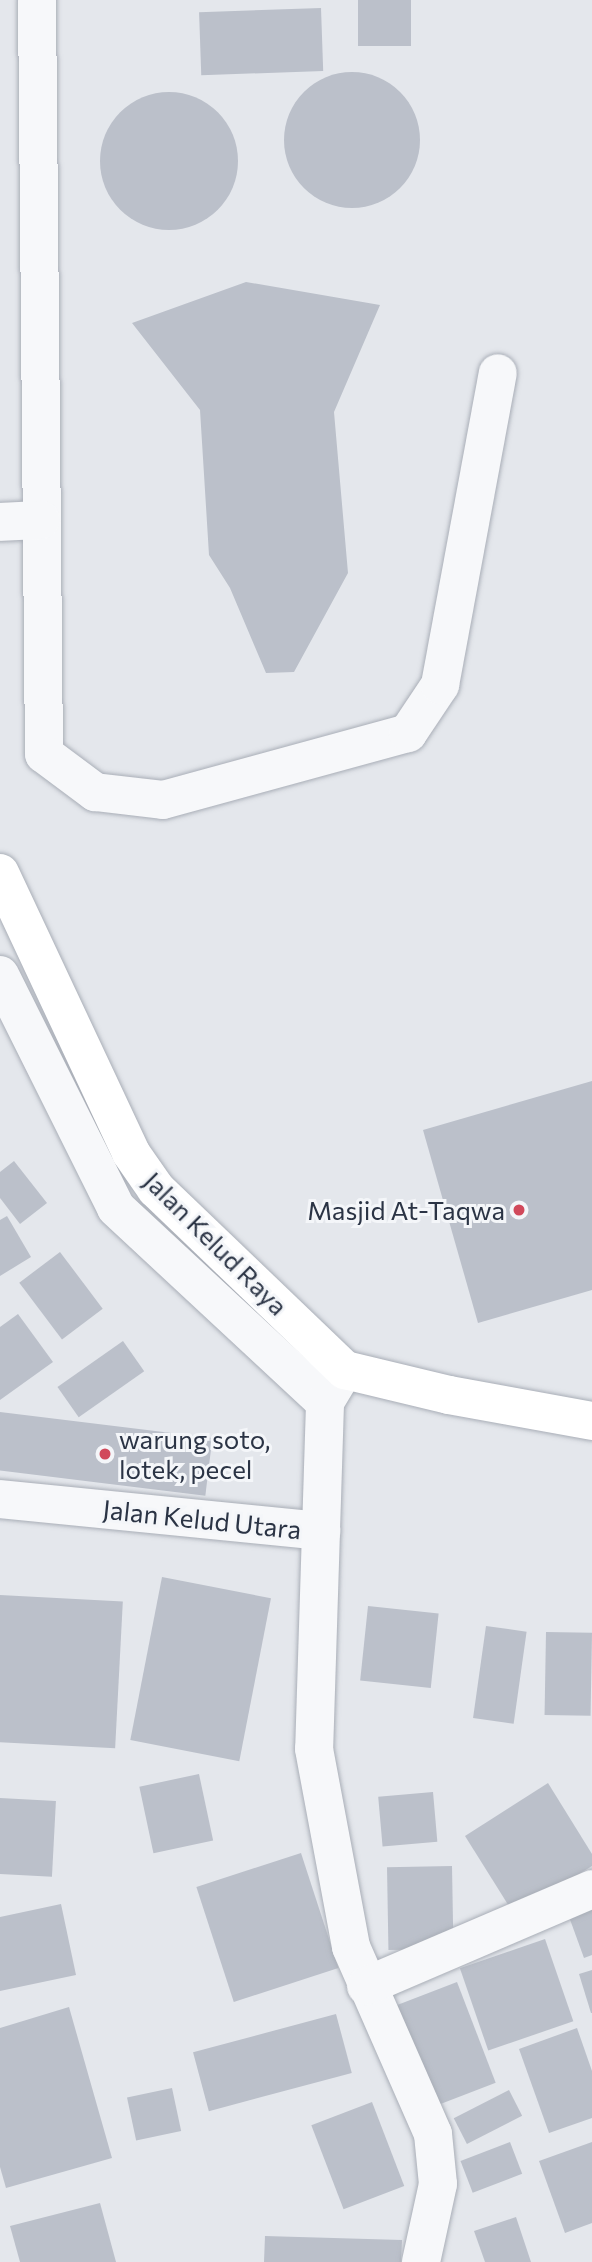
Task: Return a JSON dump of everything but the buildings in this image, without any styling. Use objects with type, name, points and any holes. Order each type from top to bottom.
[{"type":"main road","name":"Jalan Kelud Raya","points":[[0,873],[131,1153],[156,1189],[345,1370]]},
{"type":"main road","points":[[345,1370],[449,1395],[592,1421]]},
{"type":"street","points":[[37,0],[44,754],[95,792],[163,800],[408,733],[440,685],[498,373]]},
{"type":"street","points":[[0,522],[41,520]]},
{"type":"street","points":[[0,975],[116,1208],[325,1402],[345,1370]]},
{"type":"street","name":"Jalan Kelud Utara","points":[[0,1499],[321,1531],[325,1402]]},
{"type":"street","points":[[321,1531],[314,1749],[351,1947],[433,2134],[438,2184],[421,2262]]},
{"type":"street","points":[[366,1986],[592,1889]]},
{"type":"place","name":"Masjid At-Taqwa","points":[[519,1210]]},
{"type":"place","name":"warung soto, lotek, pecel","points":[[105,1454]]}]
